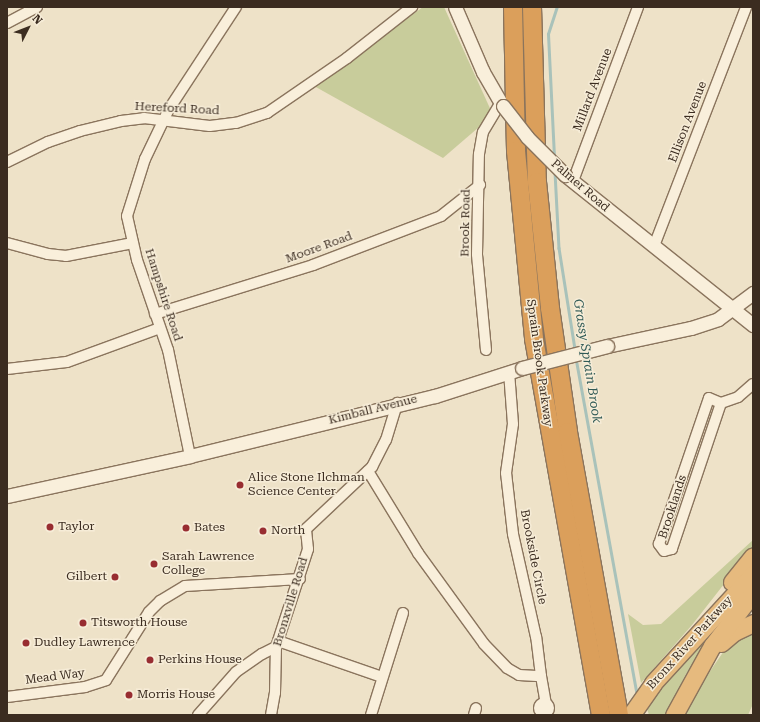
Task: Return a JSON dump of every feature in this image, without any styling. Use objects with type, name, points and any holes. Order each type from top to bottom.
[{"type":"highway","name":"Sprain Brook Parkway","points":[[513,7],[516,150],[534,339],[601,715]]},
{"type":"highway","name":"Sprain Brook Parkway","points":[[532,7],[537,182],[550,308],[564,409],[619,715]]},
{"type":"highway","points":[[680,653],[753,556]]},
{"type":"highway","name":"Bronx River Parkway","points":[[631,715],[653,683],[753,574]]},
{"type":"highway","name":"Bronx River Parkway","points":[[674,715],[704,660],[753,593]]},
{"type":"highway","points":[[704,660],[734,632],[753,623]]},
{"type":"street","points":[[7,23],[37,7]]},
{"type":"street","points":[[133,243],[127,216],[145,159],[164,120],[236,7]]},
{"type":"street","name":"Hereford Road","points":[[7,162],[48,142],[80,130],[121,121],[144,118],[210,126],[236,123],[267,113],[347,58],[412,7]]},
{"type":"street","name":"Palmer Road","points":[[455,7],[483,72],[502,104],[527,137],[569,178],[753,325]]},
{"type":"street","name":"Millard Avenue","points":[[569,178],[638,7]]},
{"type":"street","name":"Ellison Avenue","points":[[654,246],[746,7]]},
{"type":"street","name":"Brook Road","points":[[486,350],[477,254],[480,143],[483,132],[502,104]]},
{"type":"street","name":"Moore Road","points":[[155,314],[314,265],[441,216],[480,185]]},
{"type":"street","name":"Hampshire Road","points":[[7,243],[48,254],[66,256],[133,243],[168,350],[190,456]]},
{"type":"street","points":[[732,308],[753,293]]},
{"type":"street","name":"Kimball Avenue","points":[[7,496],[190,456],[397,403],[435,396],[522,368],[607,346],[691,328],[718,319],[732,308]]},
{"type":"street","points":[[7,369],[67,362],[160,328]]},
{"type":"street","name":"Brookside Circle","points":[[509,372],[513,424],[506,473],[513,534],[536,637],[546,703]]},
{"type":"street","points":[[720,403],[738,397],[753,384]]},
{"type":"street","name":"Brooklands","points":[[709,398],[720,403],[672,549],[664,551],[660,544],[709,398]]},
{"type":"street","name":"Bronxville Road","points":[[271,715],[277,644],[300,579],[308,549],[306,529],[368,471],[386,440],[397,403]]},
{"type":"street","points":[[690,453],[703,457]]},
{"type":"street","points":[[368,471],[418,553],[484,644],[507,668],[519,675],[541,676]]},
{"type":"street","name":"Mead Way","points":[[7,697],[85,687],[106,680],[149,612],[160,601],[185,586],[300,579]]},
{"type":"street","points":[[371,715],[403,613]]},
{"type":"street","points":[[198,715],[236,672],[277,644],[382,676]]},
{"type":"green space","points":[[423,7],[444,7],[493,115],[443,158],[314,86]]},
{"type":"green space","points":[[753,540],[753,547],[692,625],[641,683],[628,614],[643,625],[661,624]]},
{"type":"green space","points":[[741,593],[686,674],[666,715],[649,715],[646,706],[664,681]]},
{"type":"green space","points":[[753,631],[753,704],[748,715],[680,715],[726,648],[739,637]]},
{"type":"waterway","name":"Grassy Sprain Brook","points":[[554,157],[548,34],[557,7]]},
{"type":"waterway","name":"Grassy Sprain Brook","points":[[555,172],[559,248],[575,349]]},
{"type":"waterway","name":"Grassy Sprain Brook","points":[[576,358],[637,694]]},
{"type":"place","name":"Alice Stone Ilchman Science Center","points":[[240,485]]},
{"type":"place","name":"Taylor","points":[[50,527]]},
{"type":"place","name":"Bates","points":[[186,528]]},
{"type":"place","name":"North","points":[[263,531]]},
{"type":"place","name":"Sarah Lawrence College","points":[[154,564]]},
{"type":"place","name":"Gilbert","points":[[115,577]]},
{"type":"place","name":"Titsworth House","points":[[83,623]]},
{"type":"place","name":"Dudley Lawrence","points":[[26,643]]},
{"type":"place","name":"Perkins House","points":[[150,660]]},
{"type":"place","name":"Morris House","points":[[129,695]]}]
